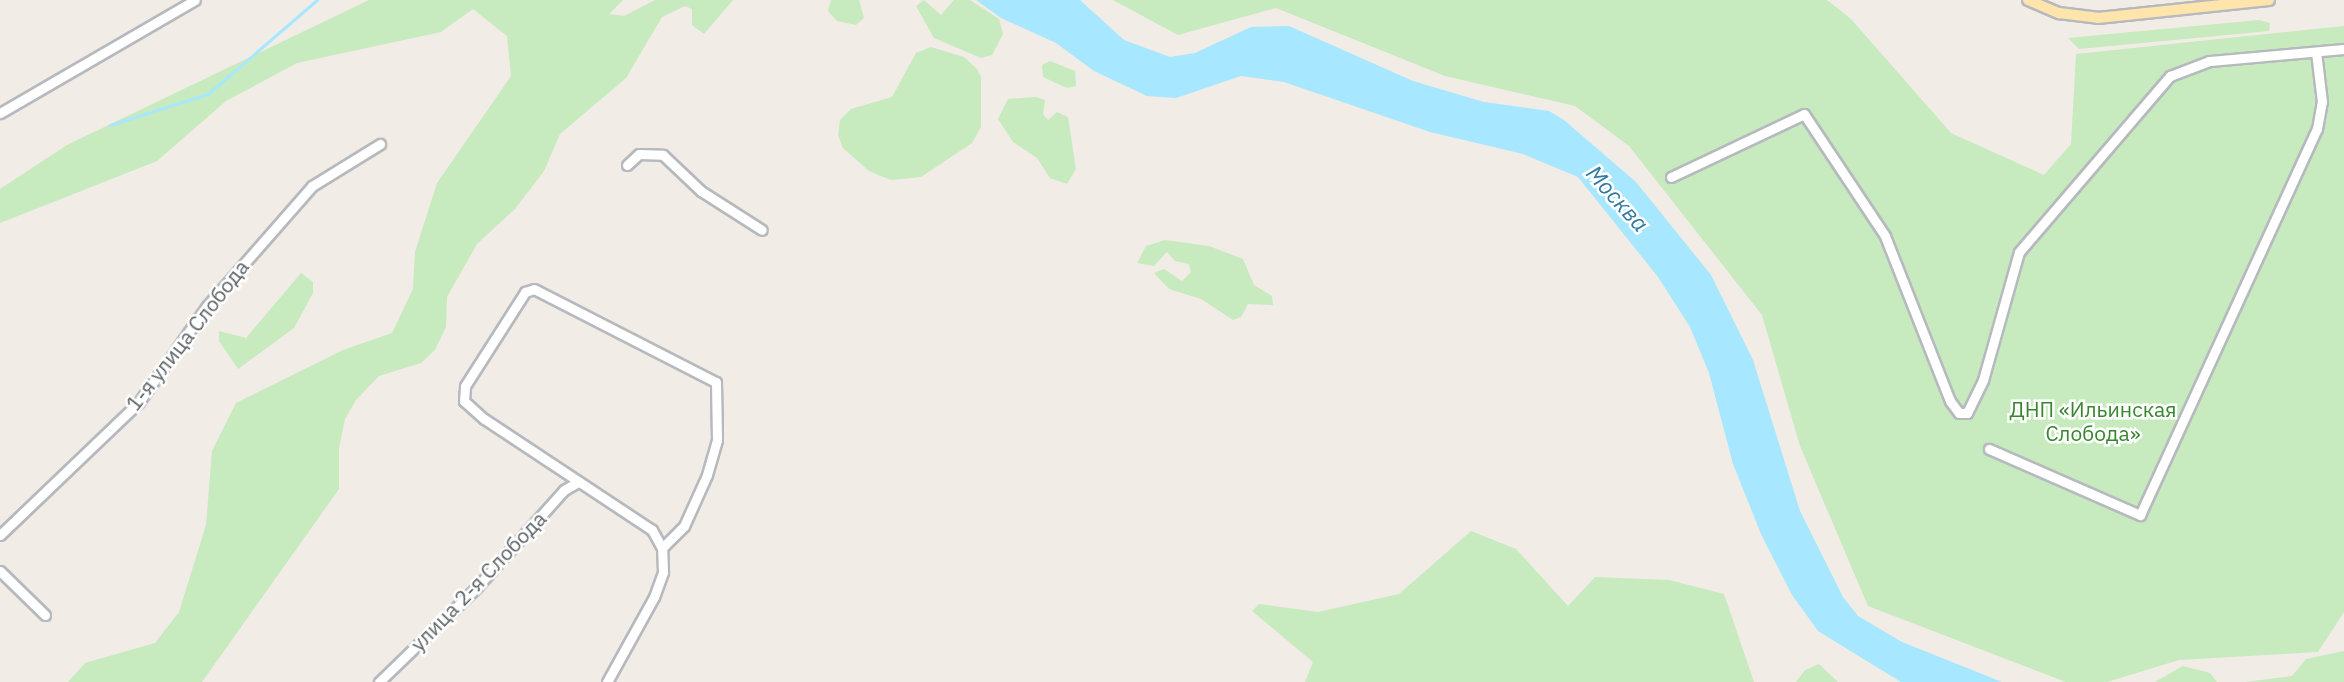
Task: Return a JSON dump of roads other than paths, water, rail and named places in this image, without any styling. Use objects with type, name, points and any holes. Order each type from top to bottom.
[{"type":"main road","points":[[2028,0],[2054,12],[2092,18],[2269,0]]},
{"type":"street","points":[[0,113],[195,0]]},
{"type":"street","points":[[1671,177],[1804,114],[1885,236],[1950,401],[1959,413],[1967,413],[1983,380],[2019,253],[2170,76],[2209,61],[2344,49]]},
{"type":"street","points":[[1989,449],[2140,515],[2317,129],[2322,102],[2316,52]]},
{"type":"street","name":"1-я улица Слобода","points":[[0,535],[139,402],[207,306],[312,186],[380,144]]},
{"type":"street","points":[[627,165],[639,154],[663,155],[701,191],[762,230]]},
{"type":"street","points":[[607,682],[654,597],[663,572],[662,548],[652,530],[578,482],[464,401],[465,386],[525,292],[534,289],[716,382],[717,440],[706,475],[684,526],[662,548]]},
{"type":"street","name":"улица 2-я Слобода","points":[[379,682],[477,587],[565,490],[578,482]]},
{"type":"street","points":[[0,571],[45,615]]},
{"type":"water","name":"Москва","points":[[976,0],[1080,0],[1124,40],[1170,57],[1195,53],[1251,27],[1289,26],[1413,81],[1484,102],[1549,111],[1564,120],[1636,182],[1711,275],[1753,360],[1800,511],[1843,597],[1858,616],[1902,642],[2002,682],[1901,682],[1818,631],[1792,595],[1761,534],[1733,464],[1709,373],[1690,327],[1658,277],[1578,177],[1523,154],[1430,132],[1284,82],[1241,76],[1176,98],[1147,96],[1094,71],[1056,43],[1001,18]]},
{"type":"waterway","points":[[110,125],[208,94],[317,0]]},
{"type":"park label","name":"ДНП «Ильинская Слобода»","points":[[2093,421]]}]
